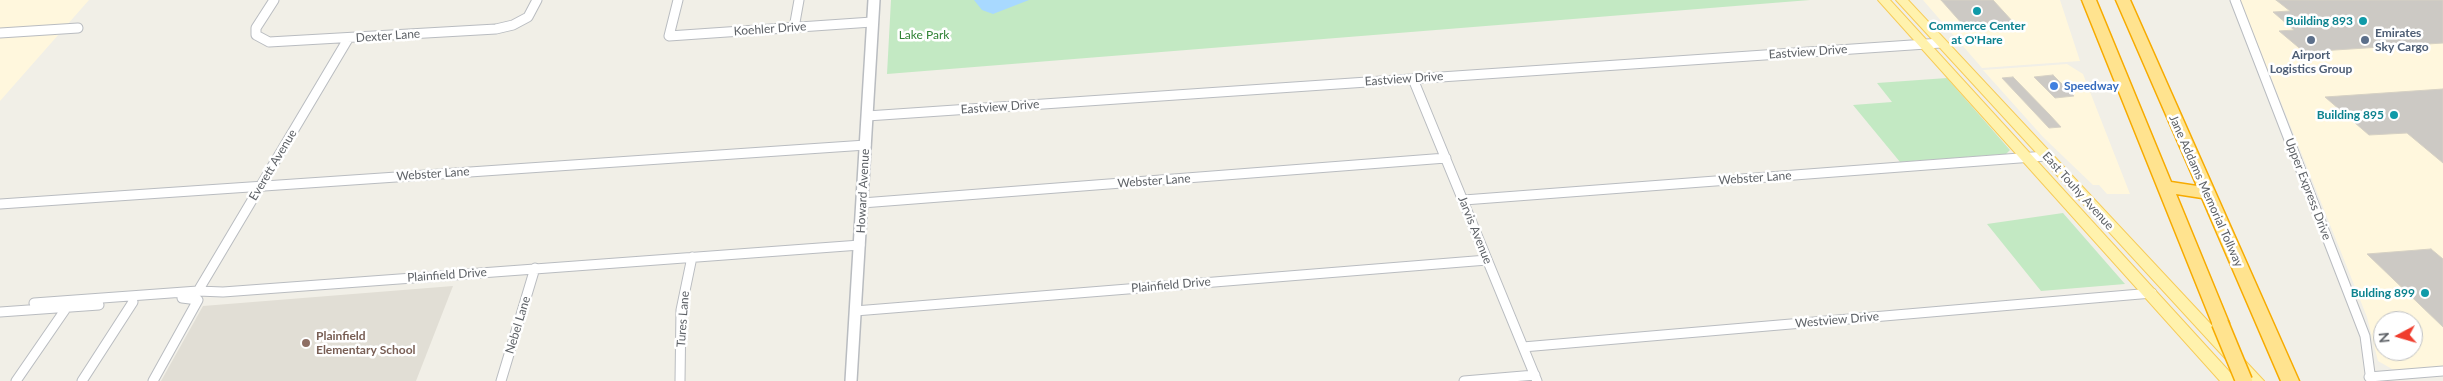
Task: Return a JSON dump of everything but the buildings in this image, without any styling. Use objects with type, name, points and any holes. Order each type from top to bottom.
[{"type":"highway","points":[[2089,0],[2244,381]]},
{"type":"highway","name":"Jane Addams Memorial Tollway","points":[[2123,0],[2290,381]]},
{"type":"highway","points":[[2164,186],[2208,194]]},
{"type":"main road","name":"East Touhy Avenue","points":[[1884,0],[2230,381]]},
{"type":"main road","name":"East Touhy Avenue","points":[[1902,0],[2256,381]]},
{"type":"street","name":"Dexter Lane","points":[[274,0],[256,28],[256,35],[269,42],[496,29],[520,21],[533,11],[537,0]]},
{"type":"street","name":"Koehler Drive","points":[[678,0],[669,36],[872,22]]},
{"type":"street","points":[[794,28],[799,0]]},
{"type":"street","name":"Howard Avenue","points":[[851,381],[874,0]]},
{"type":"street","name":"Upper Express Drive","points":[[2235,0],[2365,336],[2370,379]]},
{"type":"street","points":[[0,33],[78,28]]},
{"type":"street","name":"Everett Avenue","points":[[198,291],[348,38]]},
{"type":"street","name":"Eastview Drive","points":[[867,116],[1941,42]]},
{"type":"street","name":"Jarvis Avenue","points":[[1412,79],[1464,200],[1536,378]]},
{"type":"street","name":"Webster Lane","points":[[0,204],[866,145]]},
{"type":"street","name":"Webster Lane","points":[[1464,200],[2046,156]]},
{"type":"street","name":"Webster Lane","points":[[862,203],[1446,158]]},
{"type":"street","name":"Plainfield Drive","points":[[34,303],[198,291],[223,292],[860,245]]},
{"type":"street","name":"Tures Lane","points":[[680,381],[681,310],[692,257]]},
{"type":"street","name":"Plainfield Drive","points":[[856,311],[1488,260]]},
{"type":"street","name":"Nebel Lane","points":[[501,381],[535,268]]},
{"type":"street","name":"Westview Drive","points":[[1522,347],[2152,293]]},
{"type":"street","points":[[2,314],[133,302],[191,298],[198,300],[153,381]]},
{"type":"street","points":[[82,381],[133,302]]},
{"type":"street","points":[[16,381],[67,307]]},
{"type":"street","points":[[2370,379],[2443,371]]},
{"type":"street","points":[[1464,381],[1536,378]]},
{"type":"shaded area","points":[[0,0],[89,0],[0,101]]},
{"type":"shaded area","points":[[1923,0],[2060,0],[2080,61],[1982,68]]},
{"type":"shaded area","points":[[2240,0],[2443,0],[2443,366],[2401,370],[2392,369],[2378,361],[2423,361],[2423,311],[2373,311],[2373,341],[2367,317]]},
{"type":"shaded area","points":[[2067,64],[2083,74],[2130,194],[2107,194],[2099,185],[2093,185],[2043,137],[1983,70]]},
{"type":"shaded area","name":"Plainfield Elementary School","points":[[453,286],[416,381],[161,381],[203,306]]},
{"type":"green space","name":"Lake Park","points":[[891,0],[1810,0],[887,74]]},
{"type":"green space","points":[[1947,78],[2010,150],[2006,154],[1900,162],[1853,105],[1892,102],[1877,83]]},
{"type":"green space","points":[[2063,213],[2125,284],[2041,291],[1987,224]]},
{"type":"water","points":[[974,0],[1029,0],[993,14],[982,10]]},
{"type":"place","name":"Commerce Center at O'Hare","points":[[1977,11]]},
{"type":"place","name":"Building 893","points":[[2363,21]]},
{"type":"place","name":"Airport Logistics Group","points":[[2311,40]]},
{"type":"place","name":"Emirates Sky Cargo","points":[[2365,40]]},
{"type":"place","name":"Speedway","points":[[2054,86]]},
{"type":"place","name":"Building 895","points":[[2394,115]]},
{"type":"place","name":"Bulding 899","points":[[2425,293]]},
{"type":"place","name":"Plainfield Elementary School","points":[[306,343]]}]
